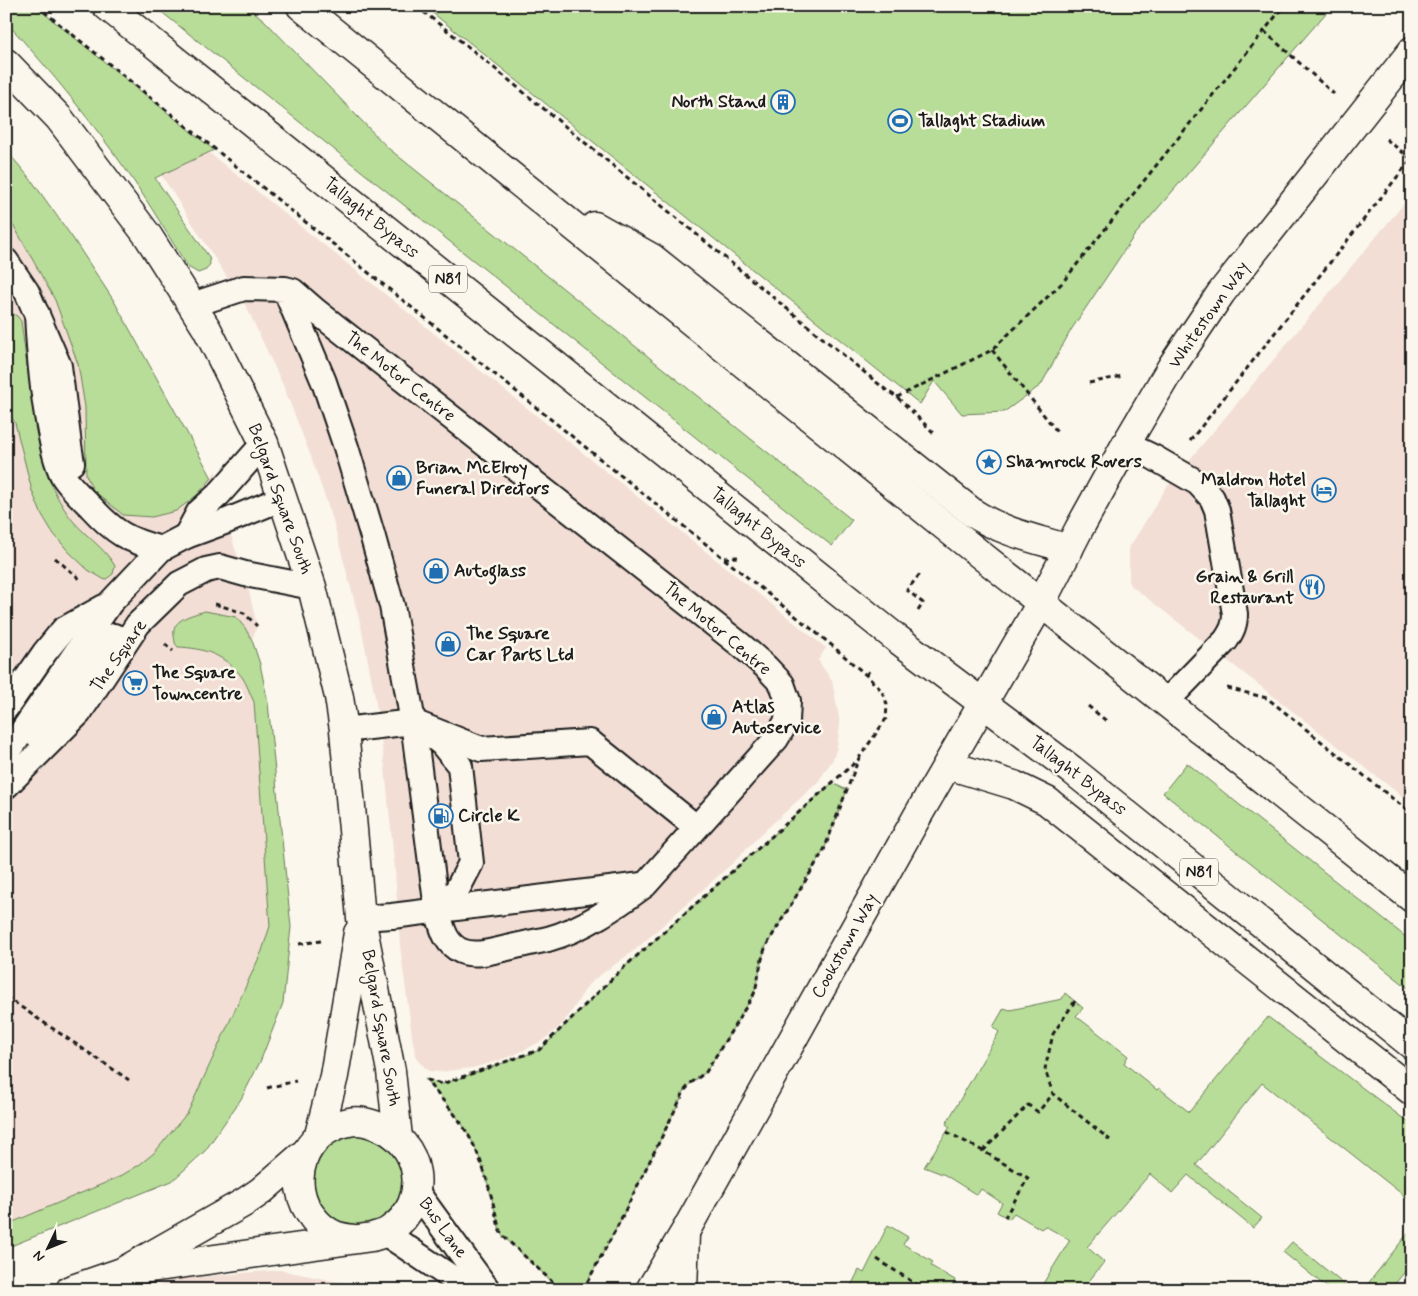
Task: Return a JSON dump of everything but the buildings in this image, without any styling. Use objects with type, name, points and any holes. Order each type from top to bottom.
[{"type":"main road","name":"Tallaght Bypass","points":[[107,6],[896,638],[1091,785],[1412,1045]]},
{"type":"main road","points":[[301,6],[952,532],[1412,898]]},
{"type":"main road","name":"Whitestown Way","points":[[1041,602],[1126,444],[1172,366],[1221,293],[1412,51]]},
{"type":"main road","name":"Belgard Square South","points":[[6,63],[59,118],[148,236],[207,329],[264,443],[312,587],[339,697],[344,730],[361,918],[391,1071],[398,1138]]},
{"type":"main road","points":[[526,187],[652,258],[988,523],[1069,549]]},
{"type":"main road","name":"Cookstown Way","points":[[650,1290],[685,1232],[917,817],[1041,602]]},
{"type":"main road","points":[[948,765],[1014,785],[1047,801],[1412,1091]]},
{"type":"main road","name":"Belgard Square South","points":[[312,1143],[334,1076],[361,918]]},
{"type":"main road","points":[[70,1290],[122,1272],[245,1202],[261,1191],[333,1126],[350,1121],[367,1122],[383,1128],[398,1138],[406,1147],[414,1164],[417,1184],[413,1202],[404,1218],[385,1233],[372,1237],[122,1272]]},
{"type":"main road","points":[[312,1143],[299,1171],[300,1191],[307,1211],[319,1224],[334,1235],[353,1239]]},
{"type":"main road","points":[[683,1290],[685,1232]]},
{"type":"lane","points":[[6,261],[27,292],[58,366],[68,445],[82,498],[104,522],[123,536],[139,543],[162,549]]},
{"type":"lane","points":[[192,305],[244,288],[285,289],[324,382],[346,447],[392,606],[413,722],[442,744],[460,766],[470,863],[457,890],[437,910]]},
{"type":"lane","name":"The Motor Centre","points":[[285,289],[293,291],[742,646],[782,684],[788,701],[787,721],[776,739],[645,885],[598,917],[574,929],[548,938],[481,953],[462,951],[446,939],[437,910],[413,722]]},
{"type":"lane","points":[[186,536],[200,512],[219,494],[264,443]]},
{"type":"lane","points":[[1126,444],[1154,457],[1198,483],[1212,498],[1217,510],[1235,614],[1235,625],[1226,640],[1166,702]]},
{"type":"lane","name":"The Square","points":[[7,752],[110,603],[162,549],[186,536],[283,498]]},
{"type":"lane","name":"The Square","points":[[6,786],[79,713],[138,624],[179,584],[206,570],[220,567],[244,574],[312,587]]},
{"type":"lane","points":[[6,708],[45,652],[63,630],[110,603]]},
{"type":"lane","points":[[344,730],[413,722],[481,749],[590,742],[696,827]]},
{"type":"lane","points":[[361,918],[392,916],[645,885]]},
{"type":"lane","name":"Bus Lane","points":[[416,1191],[488,1290]]},
{"type":"lane","name":"Bus Lane","points":[[385,1233],[470,1290]]},
{"type":"path","points":[[38,6],[829,643],[866,675],[886,698],[886,719],[859,758],[824,850],[766,946],[761,959],[758,983],[754,994],[706,1072],[685,1090],[616,1229],[583,1290]]},
{"type":"path","points":[[416,6],[897,397],[940,438]]},
{"type":"path","points":[[897,397],[992,350],[1062,283],[1284,6]]},
{"type":"path","points":[[1264,31],[1312,75]]},
{"type":"path","points":[[1190,442],[1412,158]]},
{"type":"path","points":[[992,350],[1059,434]]},
{"type":"path","points":[[55,558],[88,586]]},
{"type":"path","points":[[912,617],[924,604],[907,590],[920,574]]},
{"type":"path","points":[[210,603],[244,614],[257,626]]},
{"type":"path","points":[[866,675],[870,670]]},
{"type":"path","points":[[1267,698],[1412,814]]},
{"type":"path","points":[[1088,706],[1109,723]]},
{"type":"path","points":[[299,944],[326,940]]},
{"type":"path","points":[[6,997],[129,1080]]},
{"type":"path","points":[[1075,1002],[1053,1034],[1045,1069],[1053,1094],[1110,1140]]},
{"type":"path","points":[[267,1088],[302,1079]]},
{"type":"path","points":[[425,1079],[466,1130],[478,1153],[487,1178],[502,1236],[561,1290]]},
{"type":"path","points":[[983,1150],[1028,1105],[1038,1112],[1053,1094]]},
{"type":"path","points":[[946,1132],[983,1150],[1028,1178],[1005,1216]]},
{"type":"path","points":[[877,1259],[924,1290]]},
{"type":"path","points":[[1207,1290],[1212,1284]]},
{"type":"shaded area","points":[[157,111],[826,648],[818,660],[832,681],[840,725],[833,759],[818,782],[761,834],[736,860],[635,950],[588,985],[562,1024],[542,1041],[516,1054],[472,1068],[439,1072],[429,1071],[417,1058],[413,1043],[400,946],[385,768],[375,697],[361,626],[332,517],[283,385],[247,308],[136,136]]},
{"type":"shaded area","name":"The Square Towncentre","points":[[6,150],[32,181],[114,301],[211,478],[216,471],[219,494],[235,549],[245,574],[257,626],[252,640],[260,664],[268,703],[291,927],[283,1003],[272,1033],[241,1099],[205,1151],[172,1181],[6,1248]]},
{"type":"shaded area","points":[[1412,194],[1412,804],[1129,584],[1129,548],[1166,488]]},
{"type":"shaded area","points":[[280,1270],[378,1290],[149,1290],[176,1279]]},
{"type":"green space","points":[[6,6],[35,6],[214,150],[155,178],[209,257],[210,264],[206,270],[198,273],[188,267],[117,157],[55,78],[6,22]]},
{"type":"green space","points":[[154,6],[247,6],[265,21],[388,148],[852,520],[832,546]]},
{"type":"green space","name":"Tallaght Stadium","points":[[424,6],[1332,6],[1134,236],[1071,330],[1041,385],[1004,412],[962,414],[934,381],[920,404]]},
{"type":"green space","points":[[6,150],[32,181],[114,301],[212,478],[196,496],[176,511],[152,517],[123,515],[93,490],[86,475],[85,407],[78,364],[55,300],[15,228],[6,217]]},
{"type":"green space","points":[[6,310],[17,316],[21,321],[38,439],[48,477],[59,501],[72,520],[104,552],[115,566],[113,574],[105,580],[88,570],[53,533],[41,513],[32,491],[15,423],[6,407]]},
{"type":"green space","points":[[205,611],[236,617],[245,628],[252,640],[260,664],[268,703],[291,927],[283,1003],[260,1062],[241,1099],[205,1151],[172,1181],[6,1248],[6,1225],[119,1177],[139,1165],[154,1153],[188,1112],[262,951],[270,926],[254,702],[242,677],[228,663],[205,651],[178,647],[175,642],[174,630],[176,625],[189,616]]},
{"type":"green space","points":[[1187,763],[1412,942],[1412,991],[1163,793]]},
{"type":"green space","points":[[832,783],[847,790],[824,850],[766,946],[754,994],[706,1072],[685,1090],[616,1229],[583,1290],[561,1290],[503,1236],[483,1168],[473,1144],[458,1118],[425,1079],[443,1084],[540,1050],[621,970]]},
{"type":"green space","points":[[1065,993],[1083,1008],[1076,1016],[1128,1056],[1124,1063],[1157,1090],[1159,1088],[1189,1112],[1268,1017],[1412,1125],[1412,1202],[1262,1083],[1196,1165],[1262,1218],[1253,1228],[1188,1175],[1172,1193],[1150,1174],[1087,1247],[1104,1262],[1082,1290],[1039,1290],[1070,1240],[1045,1226],[1041,1229],[1014,1213],[1009,1219],[997,1212],[1002,1203],[981,1189],[977,1195],[945,1175],[924,1167],[950,1127],[946,1124],[999,1032],[993,1027],[1004,1008],[1010,1010],[1062,999]]},
{"type":"green space","points":[[356,1124],[405,1149],[401,1216],[354,1236],[310,1208],[309,1153]]},
{"type":"green space","points":[[888,1225],[908,1237],[903,1244],[933,1262],[931,1266],[955,1280],[950,1290],[849,1290],[859,1270],[864,1273]]},
{"type":"green space","points":[[1412,1228],[1412,1263],[1390,1290],[1363,1290]]},
{"type":"green space","points":[[1292,1242],[1351,1290],[1330,1290],[1283,1252]]},
{"type":"place","name":"North Stand","points":[[783,102]]},
{"type":"place","name":"Tallaght Stadium","points":[[900,121]]},
{"type":"place","name":"Shamrock Rovers","points":[[989,462]]},
{"type":"place","name":"Brian McElroy Funeral Directors","points":[[399,478]]},
{"type":"place","name":"Maldron Hotel Tallaght","points":[[1324,490]]},
{"type":"place","name":"Autoglass","points":[[436,571]]},
{"type":"place","name":"Grain & Grill Restaurant","points":[[1312,587]]},
{"type":"place","name":"The Square Car Parts Ltd","points":[[448,644]]},
{"type":"place","name":"The Square Towncentre","points":[[135,683]]},
{"type":"place","name":"Atlas Autoservice","points":[[714,717]]},
{"type":"place","name":"Circle K","points":[[441,816]]}]
